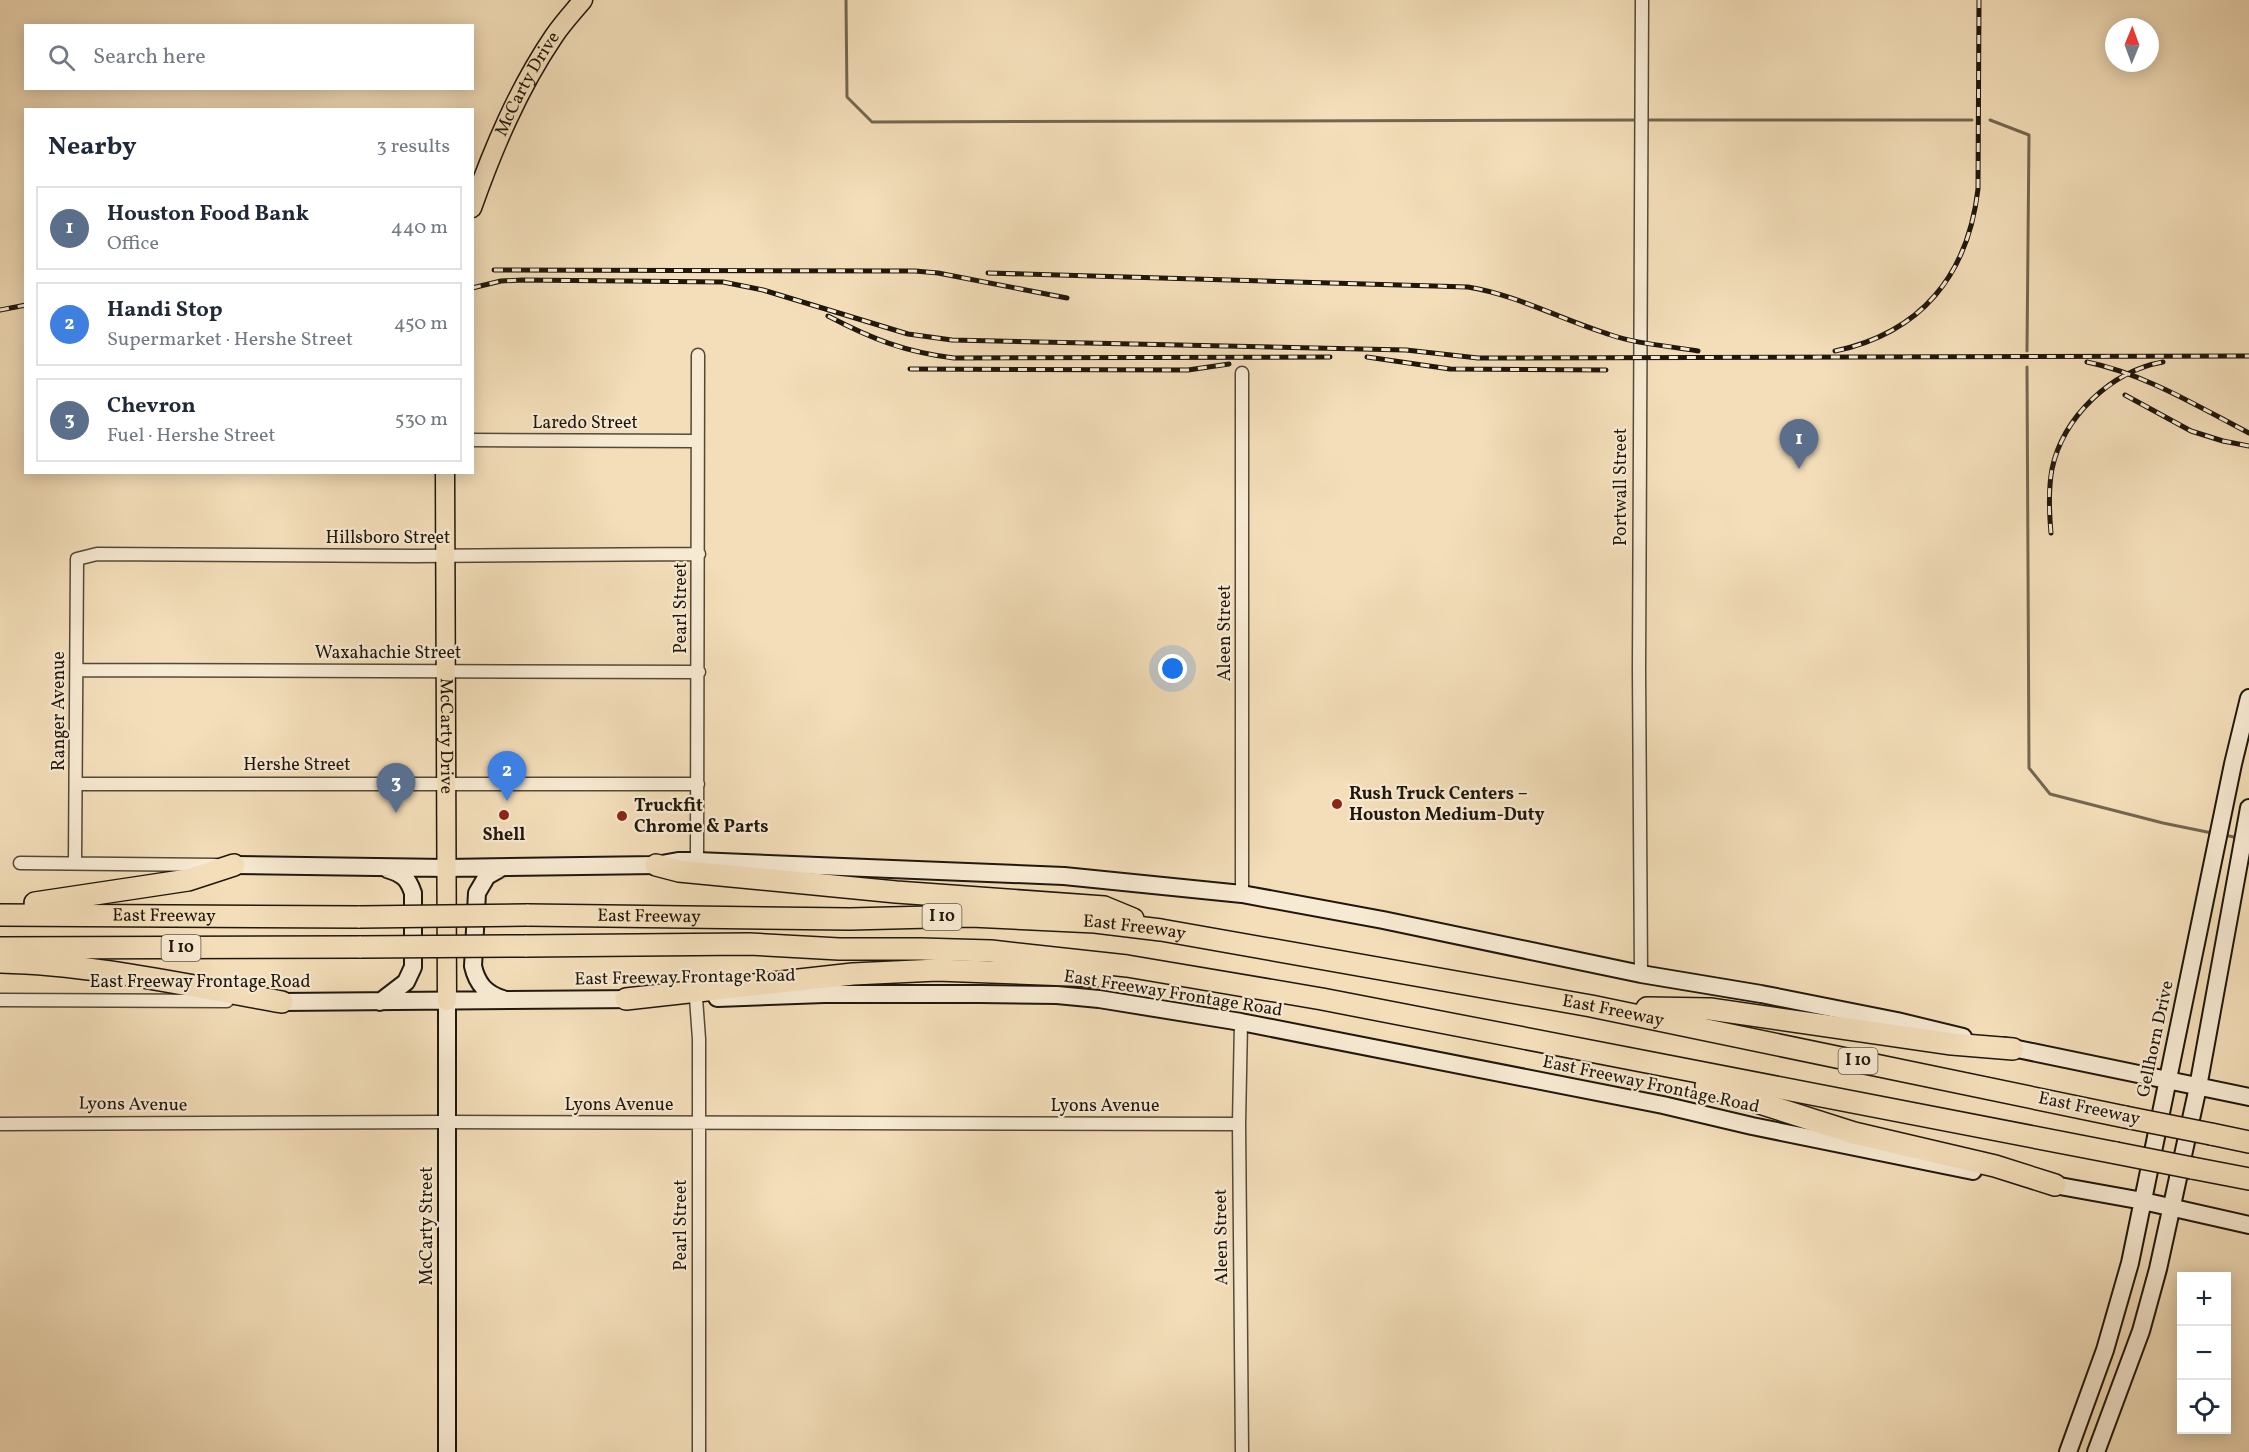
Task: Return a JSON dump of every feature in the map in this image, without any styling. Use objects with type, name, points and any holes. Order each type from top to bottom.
[{"type":"highway","points":[[0,907],[57,901],[188,880],[234,865]]},
{"type":"highway","points":[[656,865],[679,871],[885,891],[1104,907],[1161,930]]},
{"type":"highway","name":"East Freeway","points":[[0,915],[360,917],[526,915],[850,919],[971,916],[1095,922],[1161,930],[1591,1006],[2249,1142]]},
{"type":"highway","name":"East Freeway","points":[[0,948],[749,944],[839,949],[991,951],[1127,966],[1234,983],[2249,1179]]},
{"type":"highway","points":[[0,962],[37,963],[92,970],[282,1002]]},
{"type":"highway","points":[[626,999],[853,974],[938,970],[1234,983]]},
{"type":"highway","points":[[1591,1006],[1710,1009],[1952,1044],[2013,1049]]},
{"type":"highway","points":[[1608,1055],[1854,1133],[1995,1166],[2055,1185]]},
{"type":"main road","name":"McCarty Drive","points":[[474,203],[520,95],[555,35],[582,0]]},
{"type":"main road","name":"McCarty Drive","points":[[445,474],[447,1001]]},
{"type":"main road","name":"Gellhorn Drive","points":[[2068,1452],[2101,1362],[2130,1263],[2221,822],[2241,766],[2249,698]]},
{"type":"main road","points":[[2096,1452],[2141,1331],[2158,1269],[2198,1087],[2249,808]]},
{"type":"main road","points":[[234,865],[446,868],[656,865],[678,861],[697,861],[1064,876],[1242,894],[1383,920],[1641,974],[1761,994],[1897,1021],[2013,1049],[2249,1097]]},
{"type":"main road","points":[[377,867],[402,874],[409,881],[413,893],[413,967],[406,982],[380,1002]]},
{"type":"main road","points":[[502,867],[487,876],[477,893],[473,966],[476,978],[486,991],[510,1002]]},
{"type":"main road","points":[[2202,913],[2228,921]]},
{"type":"main road","name":"East Freeway Frontage Road","points":[[282,1002],[510,1002],[837,994],[1058,995],[1099,999],[1241,1022],[1663,1105],[1859,1149],[2143,1201],[2249,1225]]},
{"type":"main road","name":"McCarty Street","points":[[447,1001],[447,1452]]},
{"type":"main road","points":[[2101,1362],[2126,1373]]},
{"type":"street","name":"Portwall Street","points":[[1641,974],[1639,670],[1642,0]]},
{"type":"street","name":"Pearl Street","points":[[697,861],[698,355]]},
{"type":"street","name":"Aleen Street","points":[[1242,373],[1242,894]]},
{"type":"street","name":"Laredo Street","points":[[474,440],[698,441]]},
{"type":"street","name":"Hillsboro Street","points":[[77,559],[97,554],[446,556],[699,554]]},
{"type":"street","name":"Ranger Avenue","points":[[75,862],[77,559]]},
{"type":"street","name":"Waxahachie Street","points":[[77,670],[699,672]]},
{"type":"street","name":"Hershe Street","points":[[77,784],[447,782],[698,784]]},
{"type":"street","points":[[20,863],[234,865]]},
{"type":"street","name":"Pearl Street","points":[[696,999],[699,1035],[699,1452]]},
{"type":"street","name":"East Freeway Frontage Road","points":[[0,1000],[282,1002]]},
{"type":"street","name":"Aleen Street","points":[[1241,1022],[1239,1124],[1242,1452]]},
{"type":"street","name":"Lyons Avenue","points":[[0,1124],[446,1122],[1239,1124]]},
{"type":"waterway","points":[[846,0],[847,97],[872,122],[1638,120]]},
{"type":"waterway","points":[[1645,120],[1972,120]]},
{"type":"waterway","points":[[1990,120],[2029,135],[2027,351]]},
{"type":"waterway","points":[[2027,367],[2029,768],[2050,794],[2212,833]]},
{"type":"waterway","points":[[2224,835],[2239,838]]},
{"type":"railway","points":[[1835,351],[1865,342],[1892,330],[1915,315],[1935,296],[1951,273],[1964,248],[1973,220],[1978,189],[1979,0]]},
{"type":"railway","points":[[494,270],[915,271],[938,273],[1067,298]]},
{"type":"railway","points":[[988,273],[1468,287],[1504,296],[1619,337],[1698,351]]},
{"type":"railway","points":[[474,288],[501,281],[523,280],[723,282],[763,290],[908,334],[952,340],[1406,350],[1478,358],[2249,356]]},
{"type":"railway","points":[[0,310],[24,305]]},
{"type":"railway","points":[[828,316],[889,343],[954,358],[1330,357]]},
{"type":"railway","points":[[1367,357],[1450,369],[1606,370]]},
{"type":"railway","points":[[2087,362],[2108,367],[2150,383],[2249,433]]},
{"type":"railway","points":[[2051,533],[2049,501],[2052,469],[2058,450],[2078,415],[2092,399],[2125,375],[2163,362]]},
{"type":"railway","points":[[910,369],[1188,370],[1229,364]]},
{"type":"railway","points":[[2125,395],[2191,431],[2249,446]]},
{"type":"place","name":"Houston Food Bank","points":[[1799,469]]},
{"type":"place","name":"Handi Stop","points":[[507,801]]},
{"type":"place","name":"Rush Truck Centers – Houston Medium-Duty","points":[[1337,804]]},
{"type":"place","name":"Chevron","points":[[396,813]]},
{"type":"place","name":"Shell","points":[[504,815]]},
{"type":"place","name":"Truckfit Chrome & Parts","points":[[622,816]]}]
